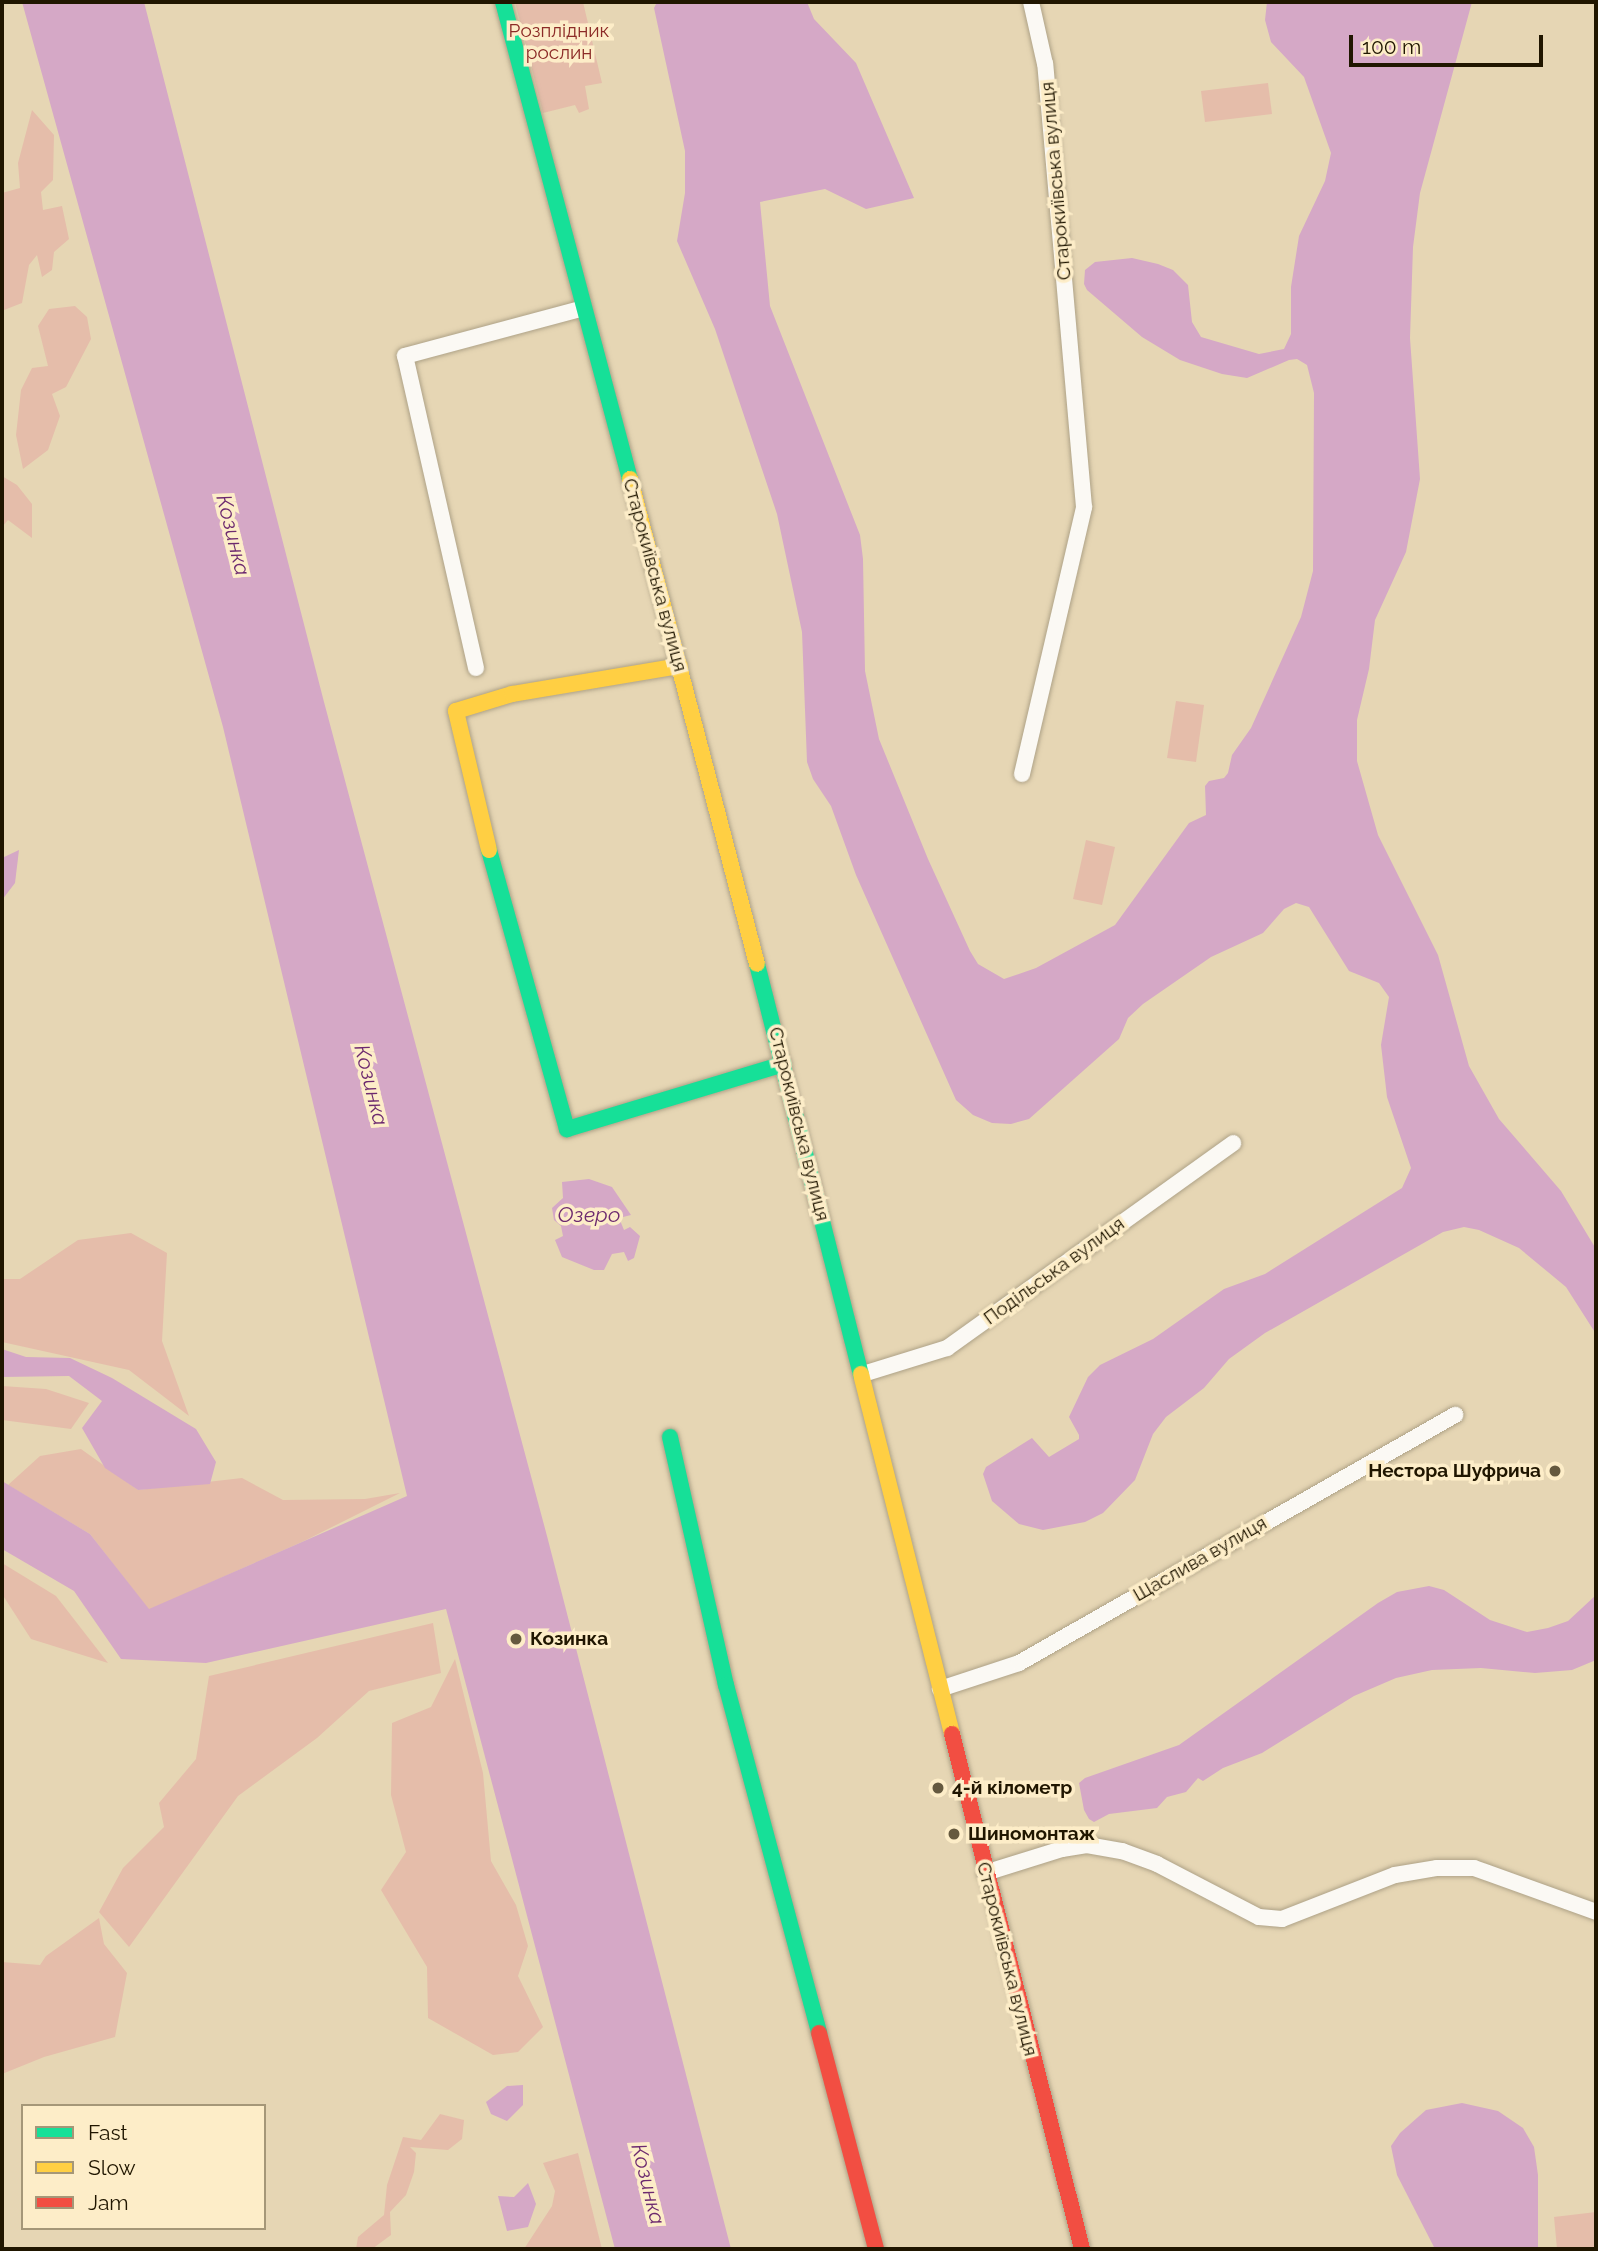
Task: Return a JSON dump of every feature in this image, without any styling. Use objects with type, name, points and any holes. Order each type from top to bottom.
[{"type":"street","name":"Старокиївська вулиця","points":[[503,2],[680,666],[863,1374],[985,1873],[1082,2249]]},
{"type":"street","name":"Старокиївська вулиця","points":[[1022,774],[1084,507],[1045,64],[1031,2]]},
{"type":"street","points":[[476,668],[405,356],[584,308]]},
{"type":"street","points":[[680,666],[512,694],[456,710],[474,796],[568,1129],[783,1064]]},
{"type":"street","name":"Подільська вулиця","points":[[863,1374],[947,1348],[1233,1143]]},
{"type":"street","name":"Щаслива вулиця","points":[[940,1689],[1019,1663],[1455,1415]]},
{"type":"street","points":[[670,1437],[726,1685],[876,2249]]},
{"type":"street","points":[[985,1873],[1062,1849],[1087,1845],[1122,1851],[1146,1860],[1259,1917],[1282,1919],[1395,1875],[1437,1868],[1474,1868],[1596,1912]]},
{"type":"green space","name":"Розплідник рослин","points":[[515,2],[583,2],[602,83],[585,86],[589,109],[579,113],[575,105],[543,113]]},
{"type":"green space","points":[[1268,83],[1272,114],[1205,122],[1201,91]]},
{"type":"green space","points":[[32,110],[54,135],[53,180],[41,192],[43,210],[62,206],[69,239],[54,252],[52,270],[42,277],[37,255],[29,265],[22,303],[4,310],[2,193],[20,188],[18,163]]},
{"type":"green space","points":[[75,306],[87,317],[91,339],[66,387],[52,394],[60,416],[48,450],[23,469],[16,435],[21,390],[32,368],[48,366],[38,326],[49,309]]},
{"type":"green space","points":[[2,476],[17,485],[32,504],[32,538],[8,520],[2,527]]},
{"type":"green space","points":[[1176,701],[1204,705],[1196,762],[1167,758]]},
{"type":"green space","points":[[1086,840],[1115,847],[1102,905],[1073,899]]},
{"type":"green space","points":[[131,1233],[167,1253],[162,1341],[189,1416],[129,1370],[2,1342],[2,1279],[20,1279],[78,1240]]},
{"type":"green space","points":[[2,1386],[46,1389],[89,1403],[71,1429],[2,1420]]},
{"type":"green space","points":[[81,1449],[138,1490],[242,1478],[283,1500],[365,1499],[400,1493],[304,1541],[149,1610],[90,1534],[8,1485],[40,1456]]},
{"type":"green space","points":[[2,1563],[56,1596],[108,1663],[31,1639],[2,1594]]},
{"type":"green space","points":[[433,1623],[441,1673],[369,1691],[317,1738],[238,1796],[129,1947],[99,1912],[123,1868],[164,1827],[159,1803],[196,1759],[209,1676]]},
{"type":"green space","points":[[455,1659],[483,1773],[491,1861],[516,1905],[528,1946],[518,1976],[543,2027],[518,2052],[493,2055],[428,2018],[427,1967],[381,1890],[406,1852],[391,1795],[392,1723],[431,1707]]},
{"type":"green space","points":[[99,1918],[104,1944],[127,1973],[115,2037],[44,2057],[2,2074],[2,1962],[40,1965],[46,1956]]},
{"type":"green space","points":[[440,2114],[464,2120],[462,2139],[448,2150],[410,2147],[416,2153],[414,2172],[406,2195],[390,2212],[391,2235],[372,2249],[356,2249],[358,2237],[384,2215],[387,2185],[403,2137],[421,2140]]},
{"type":"green space","points":[[578,2153],[602,2249],[524,2249],[552,2206],[555,2191],[543,2163]]},
{"type":"green space","points":[[1596,2212],[1596,2249],[1557,2249],[1554,2217]]},
{"type":"water","points":[[22,2],[144,2],[324,702],[547,1536],[731,2249],[615,2249],[446,1609],[206,1663],[121,1659],[74,1591],[2,1549],[2,1481],[90,1534],[149,1609],[407,1496],[223,727]]},
{"type":"water","points":[[657,2],[807,2],[814,19],[856,63],[914,198],[866,209],[825,189],[760,202],[770,306],[860,535],[863,559],[865,671],[879,739],[928,859],[970,951],[978,964],[1004,979],[1036,968],[1115,925],[1189,823],[1206,815],[1205,786],[1209,781],[1224,778],[1228,773],[1232,755],[1251,728],[1301,617],[1313,571],[1314,393],[1307,365],[1297,359],[1289,360],[1247,378],[1222,374],[1180,360],[1142,337],[1087,290],[1084,284],[1085,270],[1095,262],[1132,258],[1158,264],[1173,270],[1188,285],[1192,322],[1201,337],[1259,354],[1284,349],[1291,334],[1291,287],[1299,236],[1325,181],[1331,153],[1304,77],[1271,42],[1265,20],[1267,2],[1472,2],[1420,193],[1413,247],[1410,338],[1420,479],[1406,552],[1375,620],[1369,669],[1357,720],[1357,761],[1378,835],[1438,955],[1469,1066],[1499,1119],[1561,1191],[1596,1249],[1596,1334],[1566,1287],[1519,1248],[1479,1230],[1464,1227],[1443,1232],[1265,1333],[1229,1359],[1204,1388],[1166,1417],[1153,1434],[1135,1480],[1103,1513],[1085,1522],[1043,1530],[1019,1524],[992,1501],[983,1474],[986,1467],[1032,1438],[1049,1457],[1079,1439],[1069,1417],[1088,1377],[1100,1365],[1153,1339],[1224,1289],[1265,1274],[1402,1188],[1411,1168],[1387,1097],[1381,1045],[1389,997],[1379,983],[1349,971],[1309,907],[1296,903],[1284,909],[1263,933],[1211,957],[1143,1004],[1128,1018],[1119,1039],[1029,1119],[1011,1124],[992,1123],[973,1115],[956,1100],[856,875],[831,806],[813,779],[807,762],[802,632],[777,514],[715,329],[677,241],[685,193],[685,151],[654,8]]},
{"type":"water","points":[[19,850],[15,883],[2,900],[2,858]]},
{"type":"water","name":"Озеро","points":[[589,1179],[612,1187],[631,1215],[619,1218],[624,1230],[630,1227],[640,1236],[634,1258],[628,1261],[624,1252],[612,1254],[604,1270],[594,1270],[562,1257],[555,1240],[563,1236],[561,1226],[554,1220],[552,1208],[563,1198],[562,1182]]},
{"type":"water","points":[[2,1349],[26,1357],[70,1358],[112,1378],[196,1429],[216,1462],[210,1484],[138,1490],[105,1468],[82,1428],[102,1401],[69,1376],[2,1377]]},
{"type":"water","points":[[1429,1586],[1444,1590],[1490,1620],[1527,1632],[1568,1621],[1596,1595],[1596,1660],[1572,1670],[1535,1673],[1481,1668],[1432,1670],[1396,1678],[1354,1696],[1262,1753],[1223,1768],[1203,1781],[1198,1778],[1186,1792],[1167,1797],[1157,1808],[1109,1814],[1094,1822],[1089,1819],[1084,1810],[1079,1783],[1085,1778],[1179,1745],[1378,1603],[1397,1592]]},
{"type":"water","points":[[523,2085],[523,2105],[507,2121],[491,2114],[486,2102],[507,2086]]},
{"type":"water","points":[[1462,2103],[1498,2111],[1523,2128],[1534,2147],[1538,2175],[1538,2249],[1435,2249],[1397,2175],[1391,2146],[1400,2133],[1426,2110]]},
{"type":"water","points":[[528,2183],[536,2204],[528,2227],[507,2231],[498,2196],[514,2197]]},
{"type":"traffic: fast","points":[[503,2],[630,479]]},
{"type":"traffic: fast","points":[[489,850],[567,1129],[783,1064]]},
{"type":"traffic: fast","points":[[757,964],[861,1374]]},
{"type":"traffic: fast","points":[[670,1437],[726,1685],[819,2033]]},
{"type":"traffic: slow","points":[[630,479],[757,964]]},
{"type":"traffic: slow","points":[[489,850],[456,711],[512,694],[680,666]]},
{"type":"traffic: slow","points":[[861,1374],[952,1734]]},
{"type":"traffic: jam","points":[[952,1734],[1082,2249]]},
{"type":"traffic: jam","points":[[819,2033],[876,2249]]},
{"type":"place","name":"Нестора Шуфрича","points":[[1555,1471]]},
{"type":"place","name":"Козинка","points":[[516,1639]]},
{"type":"place","name":"4-й кілометр","points":[[938,1788]]},
{"type":"place","name":"Шиномонтаж","points":[[954,1834]]}]
